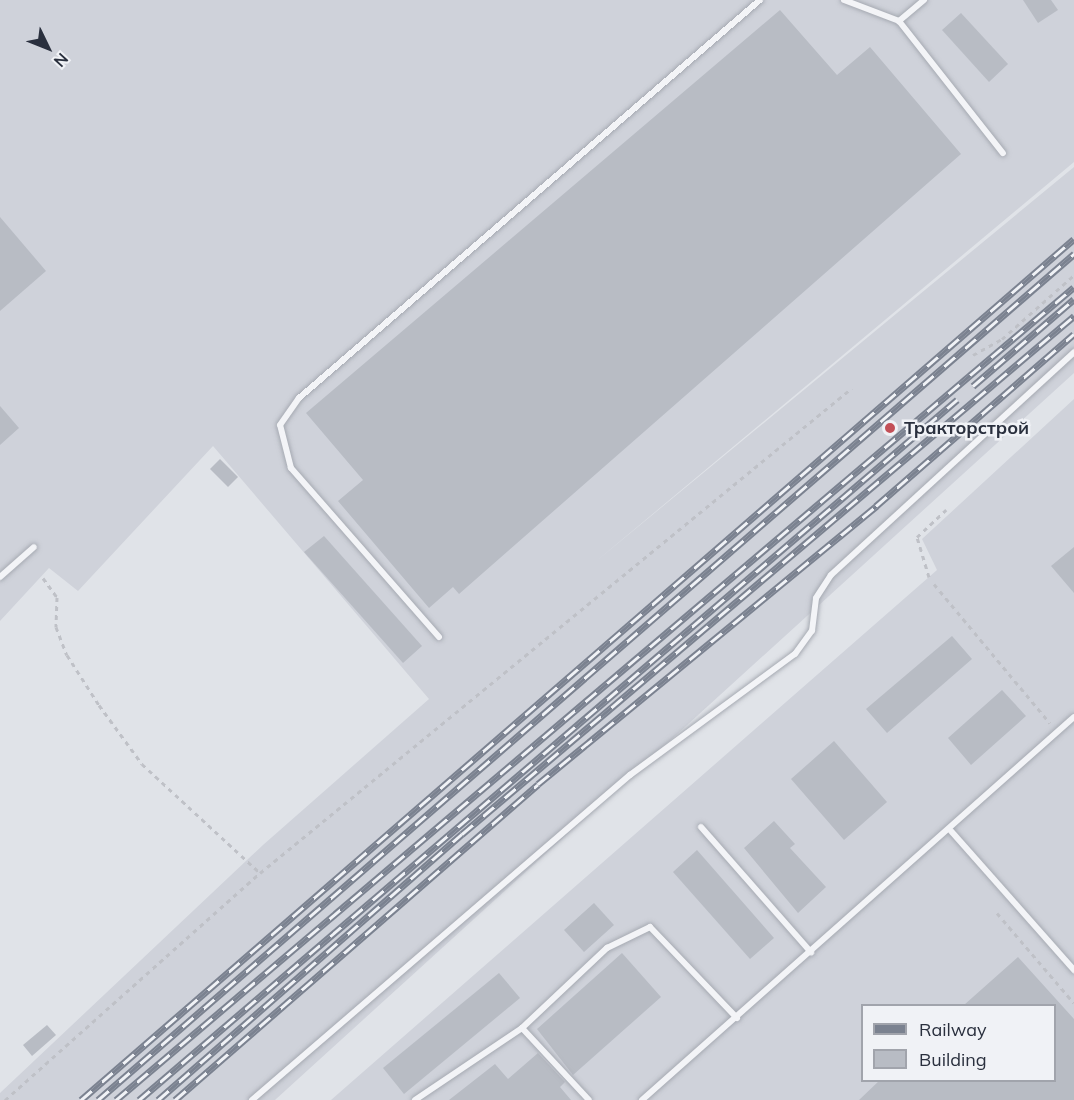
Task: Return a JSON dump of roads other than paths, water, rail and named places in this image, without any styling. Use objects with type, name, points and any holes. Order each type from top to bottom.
[{"type":"lane","points":[[439,637],[291,468],[280,425],[299,398],[760,0]]},
{"type":"lane","points":[[844,0],[899,21],[1003,153]]},
{"type":"lane","points":[[899,21],[924,0]]},
{"type":"lane","points":[[252,1100],[630,775],[795,654],[812,631],[816,598],[831,575],[1074,352]]},
{"type":"lane","points":[[0,577],[34,547]]},
{"type":"lane","points":[[642,1100],[951,831],[1074,717]]},
{"type":"lane","points":[[701,827],[811,952]]},
{"type":"lane","points":[[951,831],[1074,970]]},
{"type":"lane","points":[[415,1100],[522,1028],[607,948],[650,927],[736,1018]]},
{"type":"lane","points":[[522,1028],[589,1100]]},
{"type":"railway","points":[[81,1100],[1074,239]]},
{"type":"railway","points":[[98,1100],[1074,254]]},
{"type":"railway","points":[[116,1100],[1074,287]]},
{"type":"railway","points":[[973,386],[1074,299]]},
{"type":"railway","points":[[158,1100],[462,834],[1074,316]]},
{"type":"railway","points":[[175,1100],[538,784],[876,506],[1074,334]]},
{"type":"railway","points":[[139,1100],[957,400]]},
{"type":"place","name":"Тракторстрой","points":[[890,428]]}]
